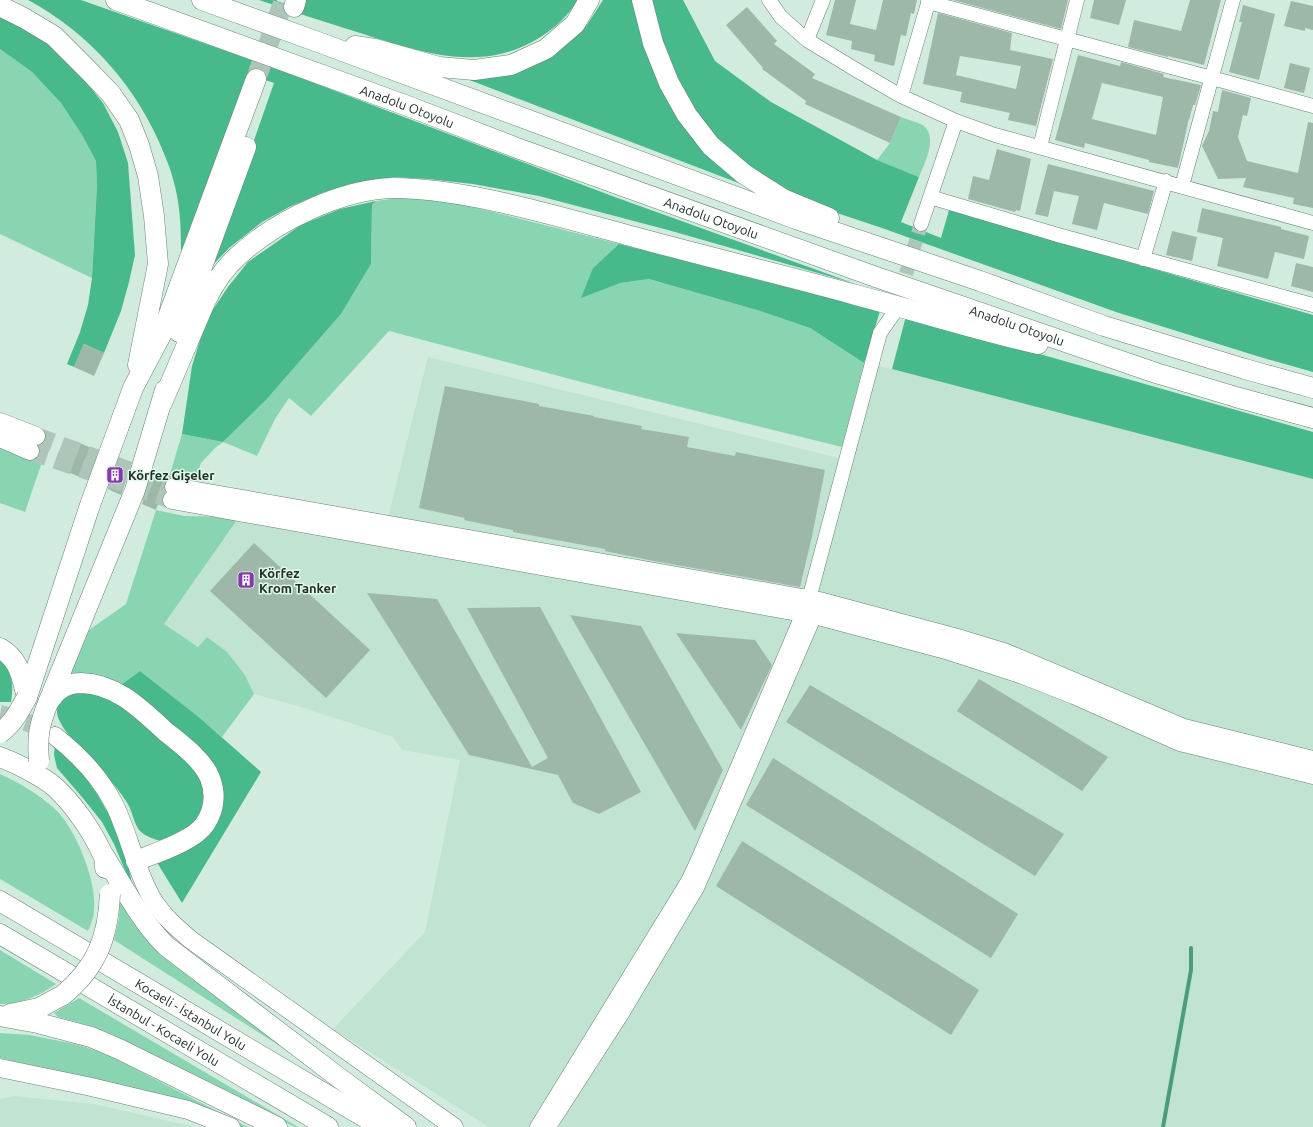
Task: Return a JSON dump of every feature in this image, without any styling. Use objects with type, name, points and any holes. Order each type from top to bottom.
[{"type":"highway","name":"Anadolu Otoyolu","points":[[116,0],[331,78],[546,159],[869,274],[1156,373],[1313,418]]},
{"type":"highway","points":[[202,0],[796,219],[980,281],[1104,326],[1313,388]]},
{"type":"highway","points":[[318,42],[375,49],[439,67],[474,70],[511,65],[546,49],[575,24],[590,0]]},
{"type":"highway","points":[[642,0],[653,43],[669,83],[687,115],[711,146],[738,169],[783,198],[980,281]]},
{"type":"highway","points":[[0,6],[54,36],[111,94],[129,120],[139,145],[148,176],[154,216],[158,264],[133,388]]},
{"type":"highway","points":[[0,732],[6,729],[13,720],[26,697],[100,477],[133,388],[162,333],[262,81],[181,324],[162,403],[135,490],[41,721],[38,732],[39,761],[55,787],[72,805],[84,822],[142,918],[154,934],[166,946],[406,1127]]},
{"type":"highway","points":[[162,403],[212,287],[238,255],[286,221],[308,210],[335,199],[366,191],[392,188],[428,190],[471,196],[530,209],[856,295],[1002,336],[1156,373]]},
{"type":"highway","points":[[0,648],[15,660],[20,671],[26,697]]},
{"type":"highway","points":[[48,703],[59,690],[75,683],[100,685],[133,703],[186,749],[204,767],[213,790],[214,802],[211,813],[204,825],[195,834],[182,841],[136,861]]},
{"type":"highway","points":[[0,757],[31,772],[55,787]]},
{"type":"highway","points":[[0,1016],[39,1008],[63,995],[85,974],[95,957],[106,927],[109,913],[110,894],[103,854]]},
{"type":"highway","name":"Kocaeli - İstanbul Yolu","points":[[0,902],[381,1127]]},
{"type":"highway","name":"İstanbul - Kocaeli Yolu","points":[[0,934],[328,1127]]},
{"type":"highway","points":[[0,1016],[38,1023],[91,1037],[277,1127]]},
{"type":"main road","points":[[0,422],[33,444],[0,438]]},
{"type":"main road","points":[[173,494],[812,607],[961,639],[1004,652],[1184,728],[1313,760]]},
{"type":"main road","points":[[812,607],[1023,675],[1074,695],[1180,742],[1313,775]]},
{"type":"main road","points":[[435,1127],[173,937],[158,923],[144,901],[112,820],[101,800],[84,775],[55,739],[70,747],[96,776],[105,789],[122,821],[136,861],[153,899],[173,925],[190,940],[454,1127]]},
{"type":"main road","points":[[0,1068],[188,1110],[231,1127]]},
{"type":"main road","points":[[0,1080],[23,1073]]},
{"type":"street","points":[[769,0],[781,17],[807,40],[901,96],[956,121],[1040,147],[1313,223]]},
{"type":"street","points":[[807,40],[823,0]]},
{"type":"street","points":[[1040,147],[1077,0]]},
{"type":"street","points":[[1182,186],[1233,0]]},
{"type":"street","points":[[901,96],[929,1],[1313,106]]},
{"type":"street","points":[[921,224],[956,121]]},
{"type":"street","points":[[1143,259],[1166,181]]},
{"type":"street","points":[[930,197],[1143,259],[1313,304]]},
{"type":"street","points":[[537,1127],[688,881],[812,607],[880,333],[894,313],[812,607],[697,888],[622,1014],[549,1127]]},
{"type":"shaded area","points":[[428,357],[839,458],[864,363],[1313,479],[1313,1127],[489,1127],[333,1029],[425,932],[460,760],[402,750],[393,737],[301,707],[254,694],[245,675],[227,652],[207,638],[198,647],[163,624],[239,517],[382,542]]},
{"type":"shaded area","points":[[15,1096],[94,1104],[195,1127],[0,1127],[0,1099]]},
{"type":"green space","points":[[28,0],[81,0],[280,70],[612,196],[853,283],[668,230],[539,196],[473,184],[394,177],[356,183],[322,193],[289,207],[262,222],[229,248],[209,269],[274,83],[251,75],[181,251],[179,205],[172,176],[154,131],[141,108],[127,86],[92,47],[72,29]]},
{"type":"green space","points":[[259,0],[277,0],[297,8],[300,0],[578,0],[570,12],[556,26],[530,43],[500,54],[483,57],[465,57],[446,56],[409,48]]},
{"type":"green space","points":[[603,0],[635,0],[644,35],[741,184],[459,76],[567,43],[587,25]]},
{"type":"green space","points":[[649,0],[683,0],[715,61],[771,102],[877,160],[919,177],[901,222],[941,238],[949,210],[1313,315],[1313,372],[1116,312],[834,212],[786,190],[759,174],[715,138],[680,91]]},
{"type":"green space","points":[[0,15],[52,45],[77,71],[103,103],[118,132],[128,163],[135,255],[129,282],[121,311],[104,353],[84,344],[74,367],[67,364],[80,332],[88,305],[92,278],[97,185],[96,161],[82,135],[61,103],[32,72],[0,49]]},
{"type":"green space","points":[[0,49],[32,72],[61,103],[82,135],[96,161],[97,185],[92,278],[0,234]]},
{"type":"green space","points":[[901,117],[924,126],[928,131],[930,138],[929,152],[919,177],[877,160],[890,143]]},
{"type":"green space","points":[[397,198],[422,198],[450,201],[619,244],[593,268],[604,288],[620,283],[649,279],[760,311],[810,328],[864,363],[842,447],[604,388],[389,331],[311,416],[289,398],[275,419],[257,456],[223,442],[266,400],[341,314],[371,264],[372,205],[376,201]]},
{"type":"green space","points":[[376,201],[372,205],[371,264],[341,314],[266,400],[223,442],[182,434],[192,366],[200,340],[210,314],[228,287],[248,262],[301,225],[340,209]]},
{"type":"green space","points":[[619,244],[880,311],[864,363],[810,328],[760,311],[649,279],[620,283],[581,298],[593,268]]},
{"type":"green space","points":[[906,316],[1313,432],[1313,479],[892,369]]},
{"type":"green space","points":[[182,434],[223,442],[201,463],[194,483],[169,477]]},
{"type":"green space","points":[[0,445],[29,459],[42,462],[25,512],[0,503]]},
{"type":"green space","points":[[156,510],[184,516],[239,517],[164,624],[198,647],[207,637],[227,652],[245,675],[254,694],[222,737],[140,671],[118,687],[68,678],[89,630],[126,604]]},
{"type":"green space","points":[[0,658],[11,678],[11,702],[0,702]]},
{"type":"green space","points":[[140,671],[200,718],[261,772],[182,903],[156,861],[220,795],[118,687]]},
{"type":"green space","points":[[78,691],[116,700],[201,774],[207,797],[200,821],[165,842],[151,838],[138,829],[129,806],[121,793],[72,739],[64,729],[59,719],[57,707],[61,700]]},
{"type":"green space","points":[[55,743],[84,775],[112,820],[127,859],[133,889],[114,844],[102,822],[57,768],[54,755]]},
{"type":"green space","points":[[0,774],[29,789],[42,798],[55,809],[70,829],[84,856],[92,885],[94,913],[88,931],[0,879]]},
{"type":"green space","points":[[120,894],[322,1073],[114,940],[119,918]]},
{"type":"green space","points":[[0,950],[56,984],[43,992],[22,1001],[0,1004]]},
{"type":"green space","points":[[79,998],[298,1127],[295,1127],[210,1087],[111,1034],[91,1026],[58,1017],[54,1013]]},
{"type":"green space","points":[[0,1033],[30,1035],[79,1045],[106,1054],[248,1127],[238,1127],[64,1073],[0,1058]]},
{"type":"building","points":[[835,0],[856,0],[850,24],[876,30],[883,0],[917,0],[914,14],[911,13],[906,36],[901,35],[894,66],[874,61],[875,55],[851,49],[852,41],[826,35]]},
{"type":"building","points":[[953,0],[1068,0],[1061,29]]},
{"type":"building","points":[[1094,0],[1126,0],[1119,25],[1090,18]]},
{"type":"building","points":[[1190,0],[1221,0],[1204,65],[1128,47],[1134,20],[1181,31]]},
{"type":"building","points":[[1291,1],[1313,6],[1313,30],[1305,28],[1305,31],[1284,26]]},
{"type":"building","points":[[1243,5],[1275,14],[1259,80],[1229,72],[1242,22],[1239,22]]},
{"type":"building","points":[[747,7],[777,41],[774,44],[815,74],[812,78],[901,117],[890,143],[805,104],[806,101],[762,69],[763,68],[726,25]]},
{"type":"building","points":[[938,13],[1012,33],[1010,50],[1053,59],[1036,126],[1008,120],[1010,113],[960,102],[962,92],[923,84]],"holes":[[[960,56],[1021,66],[1016,89],[956,75]]]},
{"type":"building","points":[[1078,55],[1120,66],[1121,62],[1164,74],[1163,77],[1201,85],[1189,120],[1189,118],[1178,168],[1149,162],[1149,160],[1085,143],[1084,148],[1055,140]],"holes":[[[1102,83],[1163,97],[1156,135],[1092,119]]]},
{"type":"building","points":[[1290,63],[1310,68],[1304,93],[1284,88]]},
{"type":"building","points":[[1222,90],[1251,98],[1247,116],[1243,115],[1238,137],[1247,161],[1298,173],[1308,122],[1313,123],[1313,208],[1293,204],[1294,198],[1243,187],[1246,178],[1218,179],[1202,146],[1209,131],[1213,111],[1218,112]]},
{"type":"building","points":[[997,149],[1031,159],[1020,211],[1016,210],[1015,212],[968,199],[973,176],[989,180]]},
{"type":"building","points":[[1048,164],[1154,191],[1148,214],[1104,203],[1097,230],[1072,224],[1079,196],[1054,191],[1048,217],[1035,214]]},
{"type":"building","points":[[1202,208],[1281,227],[1281,229],[1309,236],[1304,259],[1275,252],[1268,279],[1217,266],[1223,238],[1197,232]]},
{"type":"building","points":[[1172,231],[1197,237],[1192,261],[1166,255]]},
{"type":"building","points":[[1296,263],[1313,267],[1313,292],[1291,286]]},
{"type":"building","points":[[84,344],[104,353],[94,376],[74,367]]},
{"type":"building","points":[[445,386],[642,426],[641,429],[689,437],[687,447],[735,456],[736,452],[825,470],[800,587],[654,561],[605,551],[605,549],[513,532],[513,530],[464,520],[465,518],[419,508]]},
{"type":"building","points":[[75,441],[98,451],[87,480],[63,470]]},
{"type":"building","points":[[119,460],[131,465],[121,495],[108,489]]},
{"type":"building","points":[[152,474],[166,480],[156,510],[142,504]]},
{"type":"building","points":[[254,543],[370,650],[326,698],[210,591]]},
{"type":"building","points":[[367,593],[437,599],[532,767],[548,758],[467,608],[540,607],[641,792],[599,814],[573,803],[558,775],[469,755]]},
{"type":"building","points":[[570,615],[641,626],[723,770],[695,831]]},
{"type":"building","points":[[676,633],[755,640],[772,665],[741,730]]},
{"type":"building","points":[[979,679],[1108,757],[1082,791],[957,711]]},
{"type":"building","points":[[810,685],[1064,834],[1035,876],[786,722]]},
{"type":"building","points":[[773,758],[1018,914],[991,958],[746,805]]},
{"type":"building","points":[[742,841],[979,990],[951,1035],[716,886]]},
{"type":"waterway","points":[[1163,1127],[1191,970],[1191,948]]},
{"type":"tunnel","points":[[256,79],[283,3]]},
{"type":"tunnel","points":[[900,294],[921,224]]},
{"type":"tunnel","points":[[36,436],[174,487]]},
{"type":"tunnel","points":[[30,451],[172,500]]},
{"type":"tunnel","points":[[0,714],[27,722],[52,734]]},
{"type":"place","name":"Körfez Gişeler","points":[[115,475]]},
{"type":"place","name":"Körfez Krom Tanker","points":[[246,580]]}]
